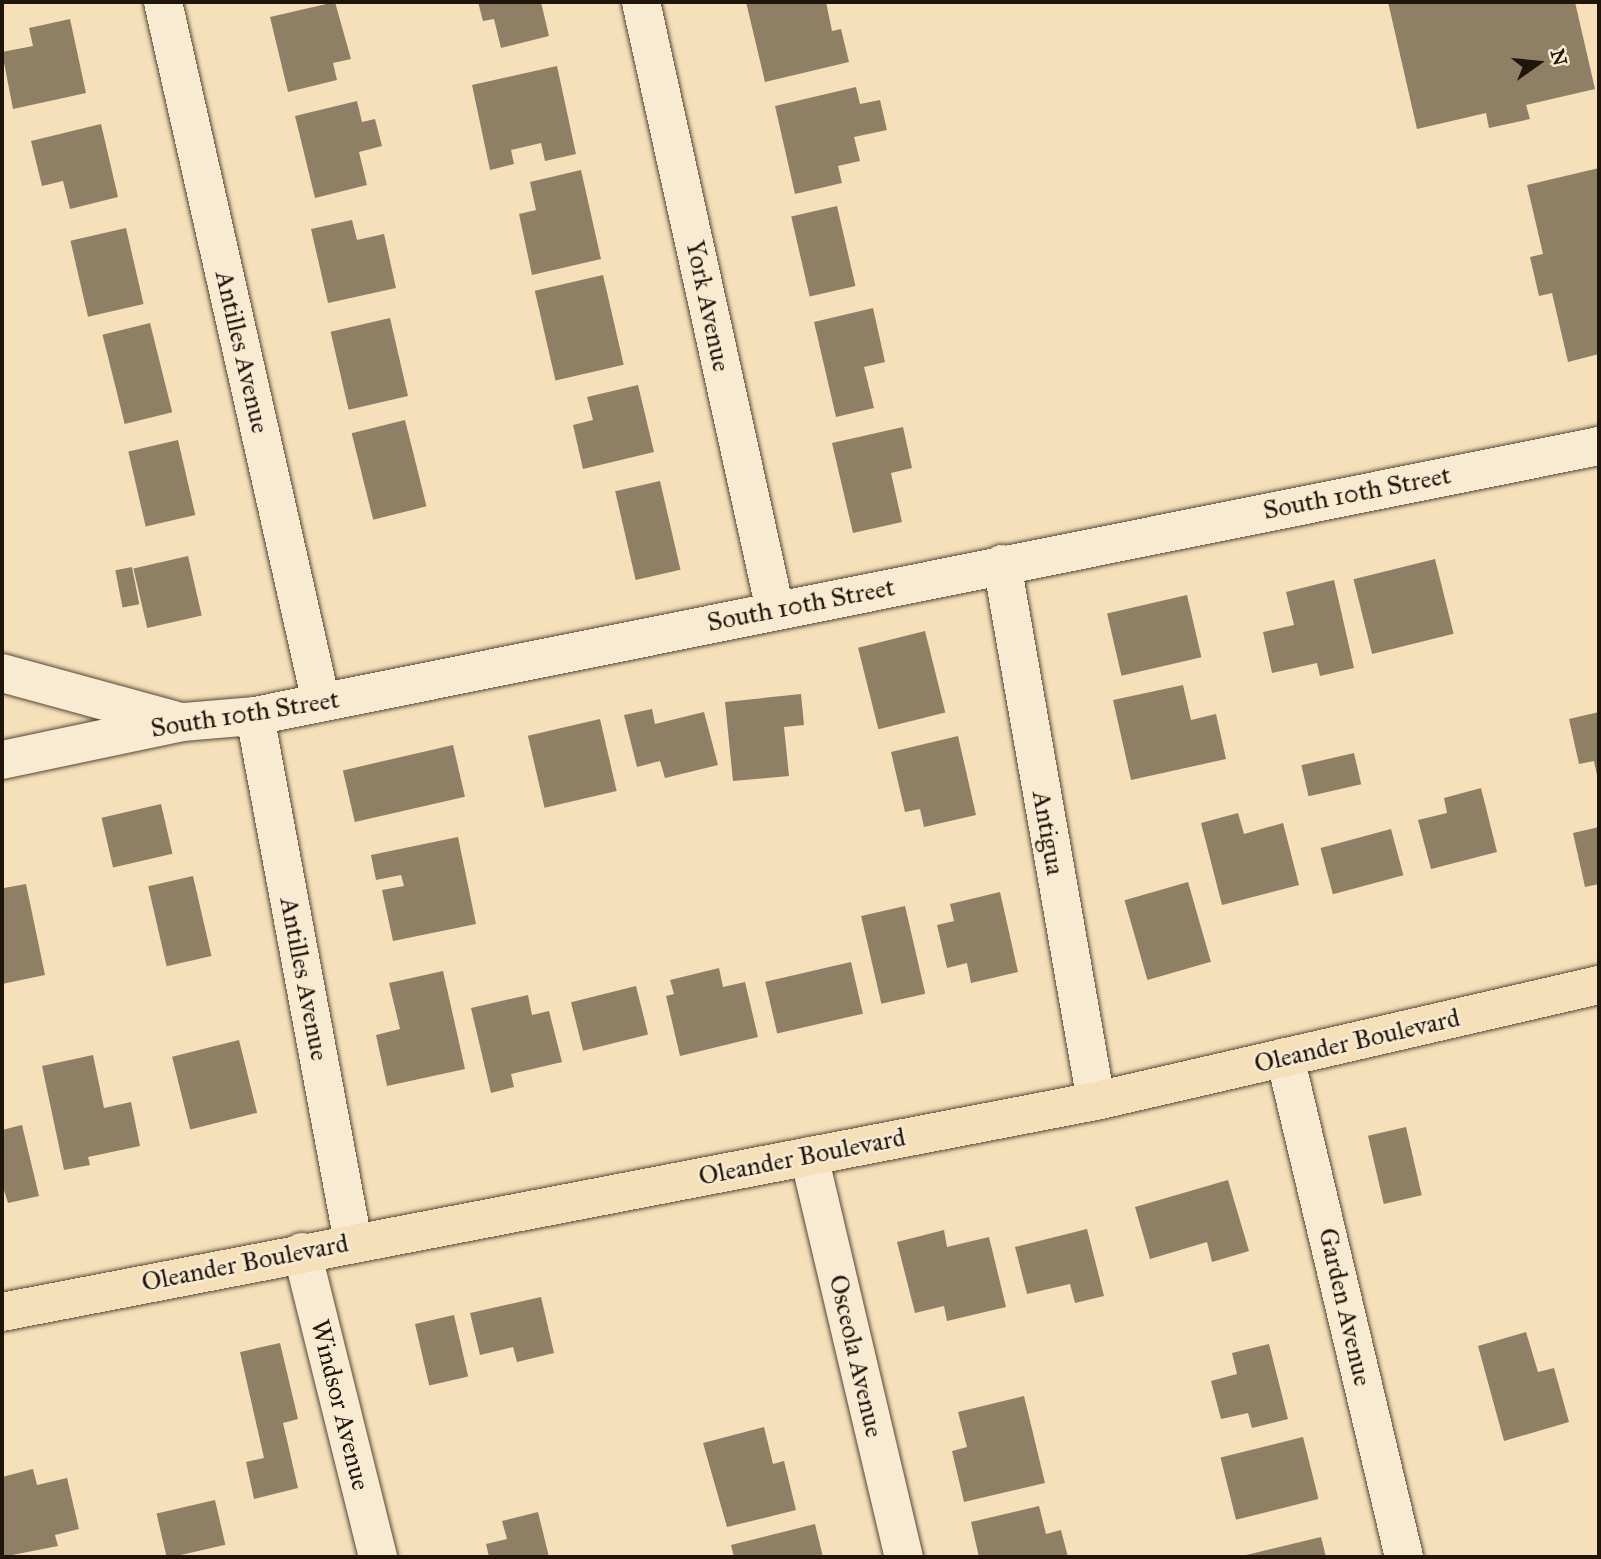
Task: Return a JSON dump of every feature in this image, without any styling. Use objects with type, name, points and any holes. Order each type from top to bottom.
[{"type":"main road","name":"Oleander Boulevard","points":[[2,1312],[302,1252],[1096,1101],[1599,985]]},
{"type":"street","name":"Antilles Avenue","points":[[163,2],[321,702]]},
{"type":"street","name":"York Avenue","points":[[641,2],[775,610]]},
{"type":"street","name":"South 10th Street","points":[[2,760],[183,722],[255,716],[1599,446]]},
{"type":"street","name":"Antigua","points":[[1002,565],[1096,1101]]},
{"type":"street","points":[[2,673],[183,722]]},
{"type":"street","name":"Antilles Avenue","points":[[255,716],[354,1242]]},
{"type":"street","name":"Garden Avenue","points":[[1284,1057],[1405,1557]]},
{"type":"street","name":"Osceola Avenue","points":[[809,1156],[904,1557]]},
{"type":"street","name":"Windsor Avenue","points":[[302,1252],[378,1557]]},
{"type":"building","points":[[335,2],[351,59],[333,63],[337,80],[288,92],[270,17]]},
{"type":"building","points":[[478,2],[541,2],[549,36],[501,48],[494,19],[483,21]]},
{"type":"building","points":[[746,2],[826,2],[832,31],[841,29],[849,62],[765,82]]},
{"type":"building","points":[[1388,2],[1575,2],[1595,89],[1526,105],[1530,119],[1489,128],[1486,113],[1417,129]]},
{"type":"building","points":[[70,19],[86,93],[13,109],[2,52],[33,46],[29,28]]},
{"type":"building","points":[[557,66],[576,154],[545,161],[541,143],[511,150],[514,164],[490,170],[472,85]]},
{"type":"building","points":[[856,87],[860,104],[880,100],[887,130],[854,137],[860,161],[838,166],[842,183],[795,194],[775,106]]},
{"type":"building","points":[[357,101],[362,122],[375,119],[382,146],[359,152],[367,185],[315,198],[295,116]]},
{"type":"building","points":[[101,124],[118,197],[70,209],[63,181],[42,186],[31,141]]},
{"type":"building","points":[[1599,168],[1599,354],[1568,362],[1552,293],[1539,296],[1530,257],[1543,254],[1527,185]]},
{"type":"building","points":[[581,170],[601,259],[532,275],[519,214],[536,210],[530,182]]},
{"type":"building","points":[[837,206],[855,286],[810,296],[791,217]]},
{"type":"building","points":[[352,220],[357,240],[384,234],[396,288],[328,303],[311,229]]},
{"type":"building","points":[[126,228],[144,304],[88,317],[70,241]]},
{"type":"building","points":[[603,275],[624,365],[555,380],[535,291]]},
{"type":"building","points":[[873,308],[885,362],[864,367],[874,408],[836,417],[814,322]]},
{"type":"building","points":[[390,318],[408,396],[349,410],[331,332]]},
{"type":"building","points":[[150,323],[172,412],[125,424],[102,335]]},
{"type":"building","points":[[638,385],[654,452],[583,469],[573,425],[593,420],[587,397]]},
{"type":"building","points":[[405,420],[427,506],[373,520],[352,433]]},
{"type":"building","points":[[903,427],[912,468],[891,473],[902,522],[853,533],[832,443]]},
{"type":"building","points":[[178,440],[195,515],[146,526],[128,451]]},
{"type":"building","points":[[660,481],[680,570],[636,580],[615,491]]},
{"type":"building","points":[[188,556],[202,615],[147,628],[133,569]]},
{"type":"building","points":[[1435,559],[1454,634],[1372,654],[1353,579]]},
{"type":"building","points":[[132,567],[139,604],[123,608],[115,570]]},
{"type":"building","points":[[1334,580],[1354,668],[1320,676],[1317,663],[1272,673],[1263,632],[1294,625],[1286,592]]},
{"type":"building","points":[[1187,595],[1201,657],[1121,676],[1107,613]]},
{"type":"building","points":[[925,631],[945,713],[878,729],[858,648]]},
{"type":"building","points":[[1183,685],[1191,720],[1216,714],[1226,759],[1131,780],[1113,700]]},
{"type":"building","points":[[801,694],[804,725],[784,727],[789,776],[733,781],[725,702]]},
{"type":"building","points":[[652,709],[655,724],[704,712],[718,765],[665,778],[660,761],[637,767],[624,715]]},
{"type":"building","points":[[1599,712],[1598,780],[1594,761],[1579,764],[1569,719]]},
{"type":"building","points":[[600,719],[617,791],[545,808],[528,736]]},
{"type":"building","points":[[958,736],[976,815],[924,827],[920,809],[905,812],[891,752]]},
{"type":"building","points":[[453,745],[465,797],[355,822],[343,770]]},
{"type":"building","points":[[1354,753],[1361,784],[1309,796],[1301,765]]},
{"type":"building","points":[[1481,788],[1497,852],[1431,869],[1418,820],[1447,813],[1444,798]]},
{"type":"building","points":[[161,804],[172,854],[113,867],[102,818]]},
{"type":"building","points":[[1238,813],[1244,834],[1283,823],[1299,885],[1222,905],[1201,823]]},
{"type":"building","points":[[1599,827],[1599,884],[1585,887],[1573,833]]},
{"type":"building","points":[[1391,829],[1403,875],[1333,894],[1320,848]]},
{"type":"building","points":[[458,837],[476,924],[393,941],[382,890],[404,886],[401,875],[376,880],[371,855]]},
{"type":"building","points":[[193,876],[211,956],[167,966],[148,886]]},
{"type":"building","points":[[1188,882],[1211,962],[1147,980],[1125,900]]},
{"type":"building","points":[[3,883],[4,888],[26,884],[45,975],[2,984]]},
{"type":"building","points":[[1000,892],[1018,972],[971,983],[967,963],[947,968],[937,925],[954,921],[950,904]]},
{"type":"building","points":[[905,906],[925,994],[881,1004],[861,916]]},
{"type":"building","points":[[851,962],[863,1014],[777,1033],[765,982]]},
{"type":"building","points":[[719,968],[723,987],[745,982],[758,1037],[680,1056],[666,996],[674,994],[670,980]]},
{"type":"building","points":[[443,971],[465,1069],[387,1086],[376,1035],[400,1029],[389,983]]},
{"type":"building","points":[[636,986],[648,1035],[583,1051],[571,1002]]},
{"type":"building","points":[[528,995],[532,1015],[549,1011],[562,1062],[511,1074],[514,1087],[491,1093],[471,1008]]},
{"type":"building","points":[[239,1040],[257,1113],[190,1129],[172,1057]]},
{"type":"building","points":[[93,1055],[104,1108],[131,1102],[140,1146],[88,1157],[90,1165],[64,1170],[42,1066]]},
{"type":"building","points":[[22,1125],[39,1196],[8,1203],[2,1184],[2,1130]]},
{"type":"building","points":[[1406,1127],[1422,1195],[1384,1204],[1368,1136]]},
{"type":"building","points":[[1228,1180],[1249,1251],[1212,1262],[1207,1242],[1150,1259],[1135,1207]]},
{"type":"building","points":[[1087,1229],[1104,1296],[1075,1303],[1070,1284],[1027,1294],[1015,1247]]},
{"type":"building","points":[[944,1230],[947,1247],[989,1237],[1006,1307],[947,1321],[944,1306],[915,1313],[897,1242]]},
{"type":"building","points":[[541,1297],[554,1353],[517,1362],[513,1347],[480,1355],[470,1313]]},
{"type":"building","points":[[454,1315],[468,1376],[429,1385],[415,1324]]},
{"type":"building","points":[[1526,1332],[1538,1372],[1554,1368],[1569,1422],[1504,1441],[1478,1346]]},
{"type":"building","points":[[280,1343],[298,1419],[283,1423],[298,1488],[254,1499],[246,1462],[264,1458],[240,1352]]},
{"type":"building","points":[[1269,1344],[1288,1419],[1252,1428],[1248,1413],[1221,1419],[1211,1381],[1237,1374],[1232,1353]]},
{"type":"building","points":[[1024,1396],[1045,1483],[964,1502],[952,1451],[967,1447],[958,1412]]},
{"type":"building","points":[[764,1427],[773,1464],[784,1461],[796,1510],[727,1527],[703,1443]]},
{"type":"building","points":[[1303,1437],[1318,1499],[1236,1520],[1221,1458]]},
{"type":"building","points":[[33,1469],[37,1485],[67,1478],[79,1529],[55,1535],[58,1546],[2,1557],[2,1477]]},
{"type":"building","points":[[215,1500],[225,1545],[167,1557],[157,1513]]},
{"type":"building","points":[[1039,1506],[1046,1534],[1061,1530],[1068,1557],[979,1557],[971,1522]]},
{"type":"building","points":[[538,1512],[549,1557],[489,1557],[486,1544],[507,1539],[502,1521]]},
{"type":"building","points":[[815,1524],[823,1557],[734,1557],[731,1545]]},
{"type":"building","points":[[1321,1537],[1326,1557],[1242,1557],[1242,1556]]}]
